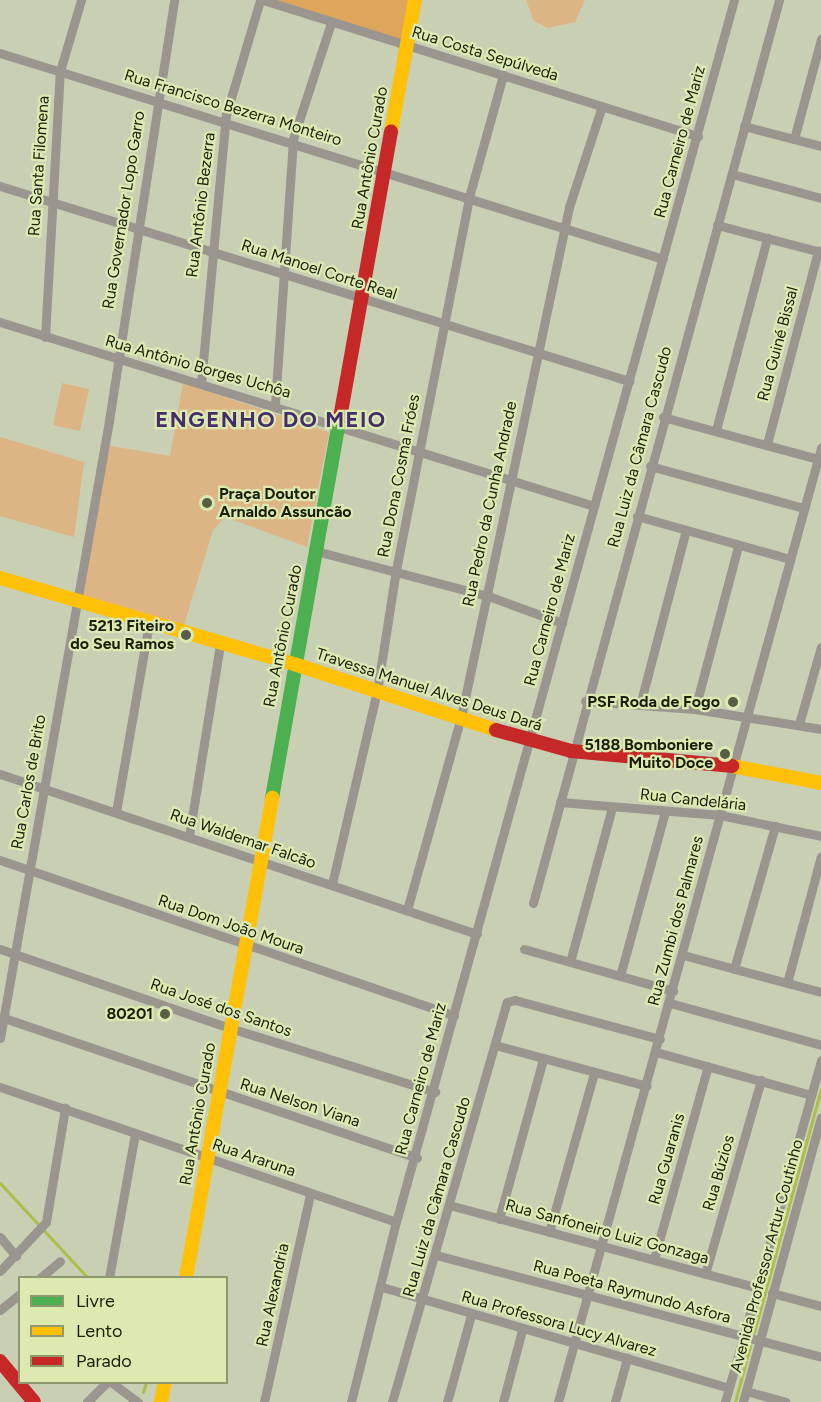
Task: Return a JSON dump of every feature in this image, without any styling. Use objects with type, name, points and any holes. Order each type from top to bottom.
[{"type":"street","name":"Rua Santa Filomena","points":[[45,337],[60,71],[81,0]]},
{"type":"street","name":"Rua Governador Lopo Garro","points":[[77,602],[117,359],[135,228],[174,0]]},
{"type":"street","name":"Rua Costa Sepúlveda","points":[[261,0],[698,136]]},
{"type":"street","name":"Rua Antônio Bezerra","points":[[201,383],[210,250],[226,122],[261,0]]},
{"type":"street","name":"Rua Antônio Curado","points":[[186,1276],[294,664],[415,0]]},
{"type":"street","name":"Rua Carneiro de Mariz","points":[[351,1402],[382,1287],[396,1222],[417,1158],[529,741],[734,0]]},
{"type":"street","name":"Rua Luiz da Câmara Cascudo","points":[[533,903],[571,751],[779,0]]},
{"type":"street","points":[[275,404],[294,143],[331,22]]},
{"type":"street","points":[[795,139],[821,39]]},
{"type":"street","name":"Rua Francisco Bezerra Monteiro","points":[[0,53],[385,170],[663,259]]},
{"type":"street","name":"Rua Dona Cosma Fróes","points":[[332,884],[377,691],[396,570],[469,197],[503,75]]},
{"type":"street","name":"Rua Pedro da Cunha Andrade","points":[[407,910],[461,717],[565,229],[602,106]]},
{"type":"street","points":[[744,126],[821,146]]},
{"type":"street","points":[[732,174],[821,198]]},
{"type":"street","name":"Rua Manoel Corte Real","points":[[0,186],[629,381]]},
{"type":"street","points":[[717,225],[820,251]]},
{"type":"street","points":[[716,430],[766,238]]},
{"type":"street","name":"Rua Guiné Bissal","points":[[767,444],[820,251]]},
{"type":"street","name":"Rua Antônio Borges Uchôa","points":[[0,322],[117,359],[338,423],[594,506]]},
{"type":"street","points":[[663,417],[818,459]]},
{"type":"street","name":"Rua Zumbi dos Palmares","points":[[558,1402],[657,1052],[804,508],[817,477],[821,448]]},
{"type":"street","points":[[650,466],[804,508]]},
{"type":"street","points":[[637,516],[790,559]]},
{"type":"street","points":[[640,705],[686,530]]},
{"type":"street","points":[[695,709],[738,546]]},
{"type":"street","points":[[316,551],[396,570],[488,596],[562,623]]},
{"type":"street","name":"Travessa Manuel Alves Deus Dará","points":[[1,582],[294,664],[529,741],[571,751],[734,766],[821,783]]},
{"type":"street","name":"Rua Carlos de Brito","points":[[0,1038],[77,602]]},
{"type":"street","points":[[116,812],[149,623]]},
{"type":"street","points":[[189,836],[220,645]]},
{"type":"street","points":[[799,724],[821,647]]},
{"type":"street","points":[[585,701],[695,709],[821,729]]},
{"type":"street","name":"Rua Waldemar Falcão","points":[[0,774],[477,934]]},
{"type":"street","name":"Rua Candelária","points":[[560,802],[720,815],[821,836]]},
{"type":"street","points":[[570,962],[612,807]]},
{"type":"street","points":[[620,976],[665,812]]},
{"type":"street","points":[[734,969],[774,826]]},
{"type":"street","points":[[788,983],[821,856]]},
{"type":"street","name":"Rua Dom João Moura","points":[[0,860],[245,946],[454,1015]]},
{"type":"street","name":"Rua José dos Santos","points":[[0,948],[230,1028],[435,1092]]},
{"type":"street","points":[[524,949],[673,991]]},
{"type":"street","points":[[683,955],[821,992]]},
{"type":"street","name":"Rua Luiz da Câmara Cascudo","points":[[392,1402],[508,1000],[660,1039]]},
{"type":"street","points":[[670,1004],[821,1045]]},
{"type":"street","name":"Rua Nelson Viana","points":[[4,1018],[417,1158]]},
{"type":"street","points":[[495,1045],[647,1086]]},
{"type":"street","points":[[657,1052],[812,1095]]},
{"type":"street","points":[[499,1218],[543,1059]]},
{"type":"street","name":"Avenida Professor Artur Coutinho","points":[[725,1402],[821,1060]]},
{"type":"street","name":"Rua Guaranis","points":[[654,1259],[708,1066]]},
{"type":"street","points":[[549,1232],[594,1073]]},
{"type":"street","name":"Rua Búzios","points":[[705,1274],[761,1080]]},
{"type":"street","name":"Rua Araruna","points":[[0,1087],[396,1222]]},
{"type":"street","points":[[0,1271],[46,1222],[65,1108]]},
{"type":"street","name":"Avenida Professor Artur Coutinho","points":[[743,1402],[821,1117]]},
{"type":"street","points":[[109,1276],[135,1133]]},
{"type":"street","name":"Rua Alexandria","points":[[264,1402],[310,1194]]},
{"type":"street","name":"Rua Sanfoneiro Luiz Gonzaga","points":[[449,1205],[758,1288]]},
{"type":"street","points":[[0,1237],[16,1256]]},
{"type":"street","name":"Rua Poeta Raymundo Asfora","points":[[435,1255],[821,1357]]},
{"type":"street","points":[[42,1276],[60,1261]]},
{"type":"street","name":"Rua Professora Lucy Alvarez","points":[[382,1287],[522,1330],[729,1388]]},
{"type":"street","points":[[772,1293],[821,1306]]},
{"type":"street","points":[[0,1310],[18,1296]]},
{"type":"street","points":[[447,1402],[471,1315]]},
{"type":"street","points":[[503,1402],[522,1330]]},
{"type":"street","points":[[615,1402],[627,1358]]},
{"type":"street","points":[[0,1361],[18,1383]]},
{"type":"street","points":[[19,1384],[34,1402]]},
{"type":"street","points":[[87,1402],[108,1384]]},
{"type":"street","points":[[111,1384],[138,1402]]},
{"type":"street","points":[[161,1402],[165,1384]]},
{"type":"street","points":[[746,1391],[786,1402]]},
{"type":"shaded area","points":[[264,0],[414,0],[405,44]]},
{"type":"shaded area","points":[[526,0],[585,0],[575,22],[548,28],[534,21]]},
{"type":"shaded area","points":[[62,383],[89,389],[80,431],[53,425]]},
{"type":"shaded area","name":"Praça Doutor Arnaldo Assuncão","points":[[183,383],[329,432],[307,547],[225,517],[213,530],[183,628],[82,596],[105,445],[170,456]]},
{"type":"shaded area","points":[[0,437],[84,462],[74,537],[0,516]]},
{"type":"waterway","points":[[754,1332],[821,1088]]},
{"type":"waterway","points":[[0,1183],[86,1276]]},
{"type":"waterway","points":[[735,1402],[750,1346]]},
{"type":"waterway","points":[[143,1392],[145,1384]]},
{"type":"traffic: fast","points":[[272,798],[340,418]]},
{"type":"traffic: slow","points":[[391,132],[415,0]]},
{"type":"traffic: slow","points":[[0,578],[294,664],[496,730]]},
{"type":"traffic: slow","points":[[732,766],[821,783]]},
{"type":"traffic: slow","points":[[186,1276],[272,798]]},
{"type":"traffic: slow","points":[[161,1402],[165,1384]]},
{"type":"traffic: jam","points":[[340,418],[391,132]]},
{"type":"traffic: jam","points":[[496,730],[571,751],[732,766]]},
{"type":"traffic: jam","points":[[0,1361],[18,1383]]},
{"type":"traffic: jam","points":[[19,1384],[34,1402]]},
{"type":"place","name":"Praça Doutor Arnaldo Assuncão","points":[[207,503]]},
{"type":"place","name":"5213 Fiteiro do Seu Ramos","points":[[186,635]]},
{"type":"place","name":"PSF Roda de Fogo","points":[[733,702]]},
{"type":"place","name":"5188 Bomboniere Muito Doce","points":[[725,754]]},
{"type":"place","name":"80201","points":[[165,1014]]},
{"type":"district","name":"ENGENHO DO MEIO","points":[[271,420]]}]
